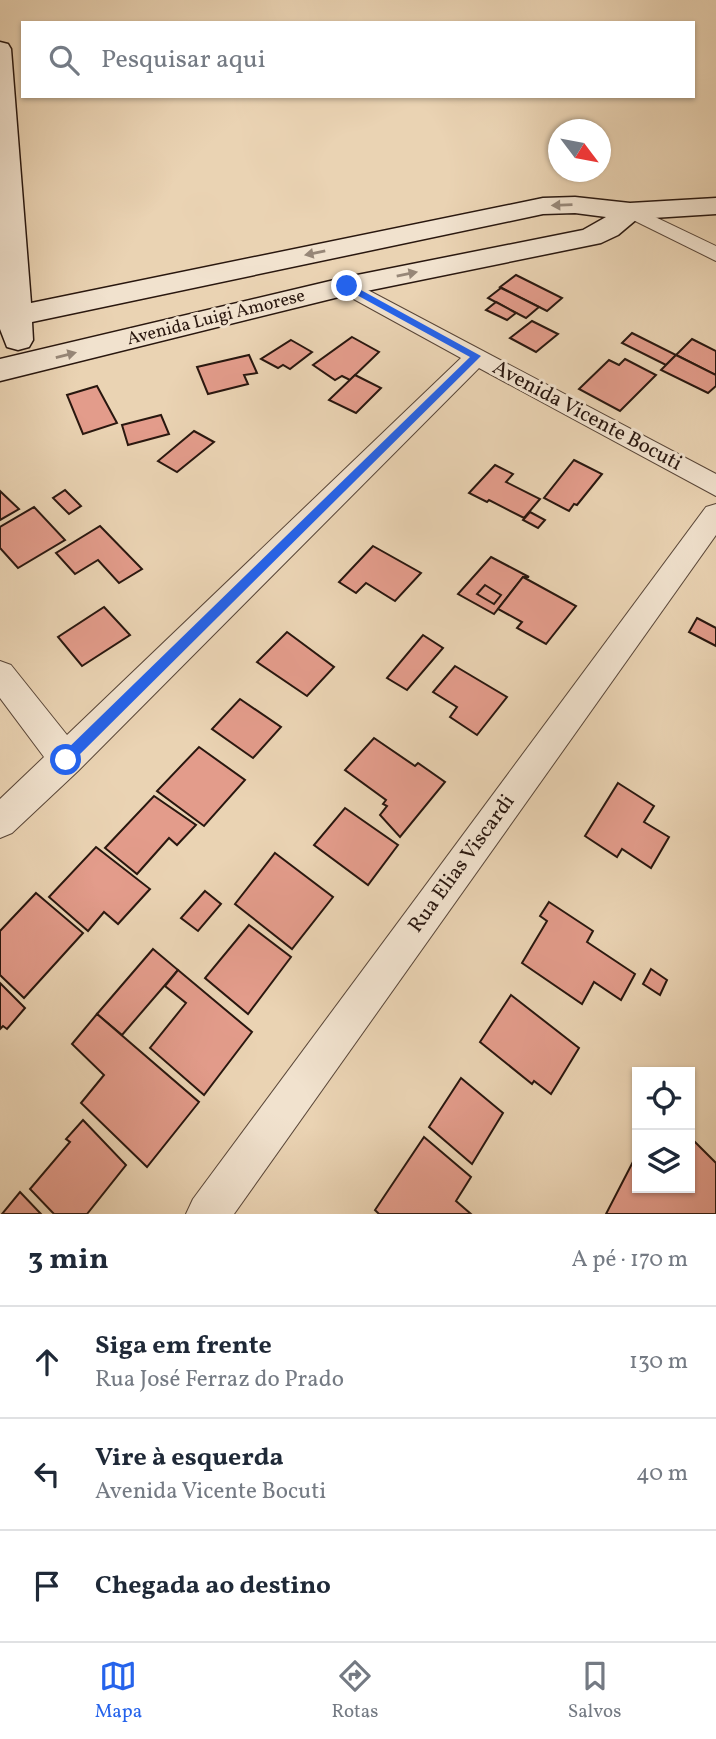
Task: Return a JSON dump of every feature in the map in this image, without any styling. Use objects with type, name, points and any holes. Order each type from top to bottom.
[{"type":"street","points":[[0,49],[10,368]]},
{"type":"street","name":"Avenida Luigi Amorese","points":[[8,317],[543,206],[575,205],[630,211],[716,206]]},
{"type":"street","points":[[630,211],[716,254]]},
{"type":"street","name":"Avenida Luigi Amorese","points":[[10,368],[347,286],[592,237],[608,229],[630,211]]},
{"type":"street","name":"Avenida Vicente Bocuti","points":[[347,286],[716,486]]},
{"type":"street","points":[[0,822],[477,356]]},
{"type":"street","name":"Rua Elias Viscardi","points":[[208,1214],[716,514]]},
{"type":"street","points":[[0,674],[66,760]]},
{"type":"building","points":[[516,275],[562,298],[547,311],[500,287]]},
{"type":"building","points":[[501,288],[539,307],[526,318],[488,298]]},
{"type":"building","points":[[496,302],[516,313],[507,320],[486,310]]},
{"type":"building","points":[[532,321],[558,334],[536,352],[510,338]]},
{"type":"building","points":[[632,333],[676,355],[666,365],[622,343]]},
{"type":"building","points":[[352,337],[379,352],[350,380],[342,376],[335,380],[313,365]]},
{"type":"building","points":[[692,339],[716,351],[716,375],[676,355]]},
{"type":"building","points":[[291,340],[312,352],[290,369],[283,365],[278,368],[261,359]]},
{"type":"building","points":[[249,355],[257,373],[244,375],[248,384],[208,394],[197,367]]},
{"type":"building","points":[[676,355],[716,375],[716,386],[708,393],[661,370]]},
{"type":"building","points":[[625,359],[656,375],[620,411],[579,389],[609,360],[619,365]]},
{"type":"building","points":[[355,375],[381,388],[356,413],[329,400]]},
{"type":"building","points":[[97,386],[117,423],[83,434],[67,395]]},
{"type":"building","points":[[161,415],[169,434],[128,445],[122,425]]},
{"type":"building","points":[[194,431],[214,442],[177,472],[158,461]]},
{"type":"building","points":[[574,460],[602,474],[569,511],[544,498]]},
{"type":"building","points":[[495,465],[513,474],[506,482],[540,499],[524,518],[469,493]]},
{"type":"building","points":[[65,490],[81,506],[69,514],[53,498]]},
{"type":"building","points":[[0,491],[19,509],[0,520]]},
{"type":"building","points":[[34,507],[65,540],[18,568],[0,548],[0,527]]},
{"type":"building","points":[[530,512],[545,520],[538,528],[523,520]]},
{"type":"building","points":[[100,526],[142,569],[119,583],[98,560],[75,574],[56,553]]},
{"type":"building","points":[[373,546],[421,573],[395,601],[366,583],[356,593],[339,582]]},
{"type":"building","points":[[491,557],[529,577],[523,577],[494,614],[458,594]]},
{"type":"building","points":[[523,577],[576,606],[546,644],[517,628],[522,622],[498,609]]},
{"type":"building","points":[[485,585],[501,595],[494,604],[477,594]]},
{"type":"building","points":[[104,607],[130,635],[82,666],[58,637]]},
{"type":"building","points":[[697,618],[716,628],[716,646],[689,632]]},
{"type":"building","points":[[287,632],[334,667],[307,696],[257,662]]},
{"type":"building","points":[[423,635],[443,648],[407,690],[387,678]]},
{"type":"building","points":[[455,666],[507,697],[477,735],[450,717],[457,707],[433,692]]},
{"type":"building","points":[[240,699],[281,727],[253,758],[212,729]]},
{"type":"building","points":[[374,738],[415,766],[418,763],[445,782],[400,837],[380,815],[387,806],[383,804],[386,800],[345,770]]},
{"type":"building","points":[[199,747],[245,780],[204,826],[157,791]]},
{"type":"building","points":[[618,783],[654,806],[644,822],[669,837],[651,868],[622,849],[617,857],[585,836]]},
{"type":"building","points":[[154,796],[196,825],[177,845],[169,838],[137,874],[105,848]]},
{"type":"building","points":[[345,808],[398,845],[368,885],[314,845]]},
{"type":"building","points":[[96,847],[150,889],[118,924],[104,912],[88,931],[49,897]]},
{"type":"building","points":[[275,853],[333,897],[292,949],[235,904]]},
{"type":"building","points":[[205,891],[221,904],[198,931],[181,918]]},
{"type":"building","points":[[36,893],[83,933],[24,998],[0,975],[0,931]]},
{"type":"building","points":[[549,902],[593,931],[587,942],[635,974],[621,1000],[594,982],[582,1004],[522,963],[547,921],[540,916]]},
{"type":"building","points":[[249,925],[291,957],[248,1014],[205,978]]},
{"type":"building","points":[[153,949],[178,970],[122,1035],[97,1014]]},
{"type":"building","points":[[651,969],[667,980],[660,995],[643,984]]},
{"type":"building","points":[[178,970],[252,1032],[204,1095],[150,1048],[186,1003],[165,986]]},
{"type":"building","points":[[0,983],[25,1008],[7,1029],[3,1026],[0,1029]]},
{"type":"building","points":[[511,995],[579,1048],[551,1094],[534,1081],[532,1084],[480,1042]]},
{"type":"building","points":[[97,1014],[199,1102],[147,1167],[81,1103],[104,1075],[72,1044]]},
{"type":"building","points":[[461,1078],[503,1113],[472,1164],[429,1127]]},
{"type":"building","points":[[83,1120],[126,1165],[87,1214],[54,1214],[30,1189],[70,1142],[66,1139]]},
{"type":"building","points":[[424,1137],[471,1177],[456,1201],[471,1214],[379,1214],[375,1210]]},
{"type":"building","points":[[695,1142],[716,1163],[716,1214],[606,1214],[632,1164],[632,1193],[695,1193]]},
{"type":"building","points":[[20,1192],[41,1214],[2,1214]]},
{"type":"route","points":[[66,760],[477,356],[347,286]]}]
